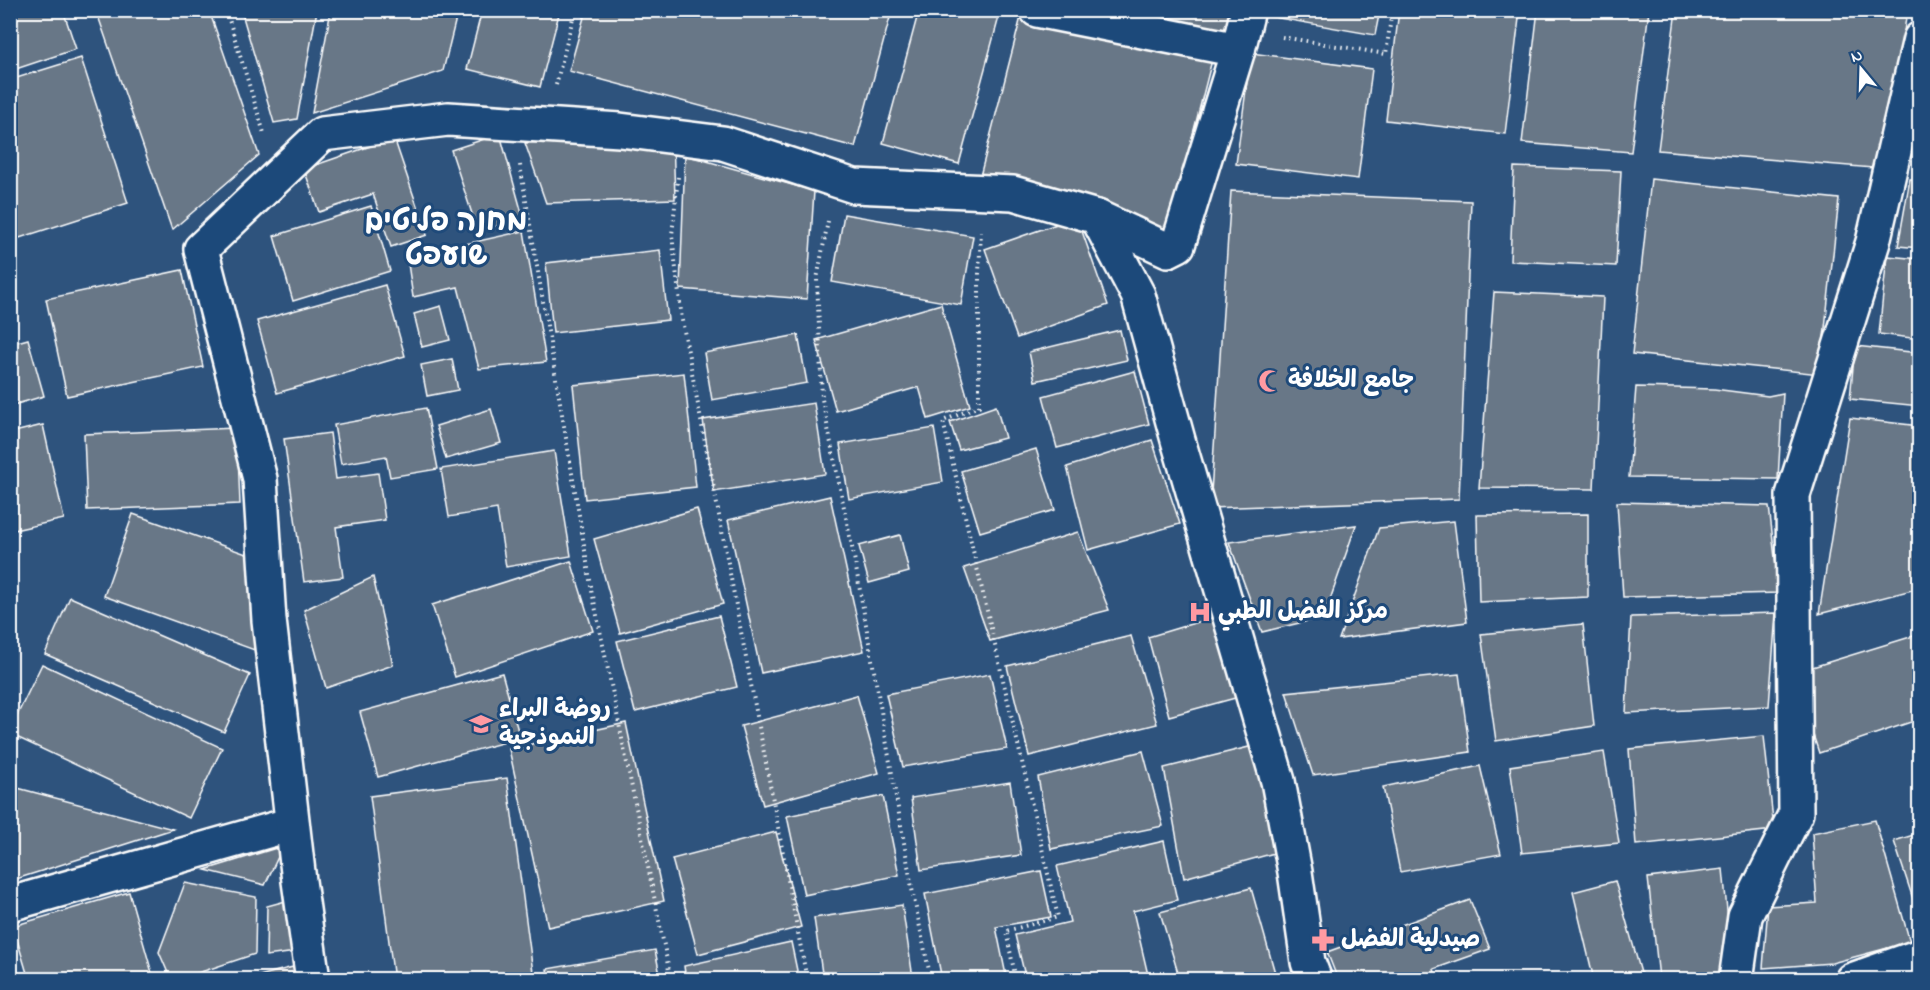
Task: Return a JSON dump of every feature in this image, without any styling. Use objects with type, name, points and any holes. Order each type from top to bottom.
[{"type":"street","points":[[313,980],[292,824],[269,620],[260,478],[201,249],[322,134],[448,119],[620,130],[723,143],[854,186],[1013,193],[1096,218],[1168,250],[1178,245],[1243,30],[1037,10]]},
{"type":"street","points":[[1736,980],[1745,916],[1796,813],[1793,495],[1873,242],[1920,39]]},
{"type":"street","points":[[1096,218],[1138,295],[1178,440],[1272,759],[1295,872],[1308,962],[1315,980]]},
{"type":"street","points":[[10,904],[292,824]]},
{"type":"street","points":[[1852,980],[1920,956]]},
{"type":"path","points":[[226,10],[277,177]]},
{"type":"path","points":[[547,125],[575,10]]},
{"type":"path","points":[[1243,30],[1386,54],[1392,10]]},
{"type":"path","points":[[513,123],[591,586],[671,980]]},
{"type":"path","points":[[681,137],[672,235],[682,320],[807,980]]},
{"type":"path","points":[[837,180],[817,279],[822,399],[855,562],[913,894],[931,980]]},
{"type":"path","points":[[984,192],[979,273],[979,406],[943,421],[1058,917],[1006,931],[1016,980]]},
{"type":"building","points":[[10,10],[63,10],[76,49],[10,71]]},
{"type":"building","points":[[105,10],[209,10],[259,155],[172,230],[97,13]]},
{"type":"building","points":[[241,10],[317,10],[297,119],[274,123]]},
{"type":"building","points":[[331,10],[458,10],[443,71],[312,113]]},
{"type":"building","points":[[482,10],[560,10],[540,87],[467,69]]},
{"type":"building","points":[[586,10],[892,10],[855,147],[569,71]]},
{"type":"building","points":[[919,10],[977,10],[999,17],[959,164],[883,143]]},
{"type":"building","points":[[1107,10],[1231,10],[1225,37]]},
{"type":"building","points":[[1268,10],[1380,10],[1375,35],[1267,16]]},
{"type":"building","points":[[1399,10],[1520,10],[1505,134],[1386,120]]},
{"type":"building","points":[[1538,10],[1649,10],[1631,152],[1522,143]]},
{"type":"building","points":[[1676,10],[1907,10],[1885,169],[1658,150]]},
{"type":"building","points":[[1022,13],[1212,60],[1168,231],[978,184]]},
{"type":"building","points":[[1251,53],[1372,69],[1358,179],[1236,164]]},
{"type":"building","points":[[81,58],[128,203],[10,241],[10,80]]},
{"type":"building","points":[[500,134],[523,217],[478,232],[451,150]]},
{"type":"building","points":[[394,138],[427,235],[391,247],[373,194],[319,212],[304,169]]},
{"type":"building","points":[[673,138],[675,199],[546,203],[525,143]]},
{"type":"building","points":[[685,155],[814,191],[807,299],[680,289]]},
{"type":"building","points":[[1514,167],[1621,171],[1616,266],[1510,261]]},
{"type":"building","points":[[1651,179],[1839,199],[1820,374],[1632,354]]},
{"type":"building","points":[[1910,179],[1920,179],[1920,248],[1898,246]]},
{"type":"building","points":[[1231,191],[1471,201],[1459,499],[1210,508]]},
{"type":"building","points":[[371,206],[390,271],[293,301],[274,236]]},
{"type":"building","points":[[844,214],[973,236],[961,305],[832,282]]},
{"type":"building","points":[[1077,217],[1108,305],[1017,338],[985,249]]},
{"type":"building","points":[[524,231],[546,362],[479,369],[458,287],[413,297],[407,257]]},
{"type":"building","points":[[660,250],[668,320],[553,333],[546,263]]},
{"type":"building","points":[[1887,256],[1920,259],[1920,339],[1879,334]]},
{"type":"building","points":[[182,270],[203,367],[67,396],[46,299]]},
{"type":"building","points":[[385,285],[405,356],[277,393],[257,321]]},
{"type":"building","points":[[1494,292],[1603,297],[1594,489],[1479,488]]},
{"type":"building","points":[[941,304],[970,406],[928,419],[919,387],[836,411],[816,340]]},
{"type":"building","points":[[441,306],[450,340],[422,347],[414,314]]},
{"type":"building","points":[[1120,330],[1127,360],[1035,381],[1029,352]]},
{"type":"building","points":[[798,335],[807,383],[712,400],[704,353]]},
{"type":"building","points":[[28,339],[44,396],[10,406],[10,344]]},
{"type":"building","points":[[1855,346],[1920,353],[1920,406],[1850,399]]},
{"type":"building","points":[[452,359],[458,390],[427,396],[421,365]]},
{"type":"building","points":[[1135,371],[1149,424],[1057,448],[1043,396]]},
{"type":"building","points":[[684,373],[696,487],[585,499],[573,385]]},
{"type":"building","points":[[1636,387],[1714,389],[1768,396],[1783,393],[1778,479],[1629,477]]},
{"type":"building","points":[[814,403],[825,474],[714,492],[703,420]]},
{"type":"building","points":[[996,406],[1005,438],[959,450],[950,422]]},
{"type":"building","points":[[426,408],[438,469],[390,477],[386,456],[341,464],[334,425]]},
{"type":"building","points":[[491,409],[501,443],[446,459],[436,426]]},
{"type":"building","points":[[1850,418],[1920,426],[1920,588],[1819,614]]},
{"type":"building","points":[[43,425],[64,519],[10,531],[10,433]]},
{"type":"building","points":[[237,428],[240,504],[87,510],[84,434]]},
{"type":"building","points":[[934,428],[943,482],[849,499],[840,444]]},
{"type":"building","points":[[330,433],[336,479],[378,473],[385,520],[336,527],[343,577],[304,582],[284,439]]},
{"type":"building","points":[[1152,440],[1180,524],[1088,550],[1067,467]]},
{"type":"building","points":[[1036,449],[1055,510],[980,532],[961,471]]},
{"type":"building","points":[[554,451],[571,556],[506,567],[497,509],[449,517],[441,469]]},
{"type":"building","points":[[830,496],[864,651],[761,673],[728,520]]},
{"type":"building","points":[[1617,502],[1769,506],[1779,593],[1623,597]]},
{"type":"building","points":[[697,509],[723,604],[620,633],[594,539]]},
{"type":"building","points":[[133,514],[252,556],[263,653],[104,596]]},
{"type":"building","points":[[1588,514],[1588,597],[1479,602],[1477,515]]},
{"type":"building","points":[[1454,521],[1467,622],[1339,639],[1379,528]]},
{"type":"building","points":[[1356,525],[1324,617],[1262,632],[1229,542]]},
{"type":"building","points":[[1078,532],[1109,610],[990,641],[964,568]]},
{"type":"building","points":[[900,535],[909,572],[869,583],[859,546]]},
{"type":"building","points":[[571,561],[593,631],[455,677],[432,605]]},
{"type":"building","points":[[373,577],[393,665],[326,688],[304,610]]},
{"type":"building","points":[[70,597],[250,675],[224,732],[45,654]]},
{"type":"building","points":[[1776,613],[1769,706],[1626,713],[1631,617]]},
{"type":"building","points":[[1221,615],[1250,694],[1169,716],[1148,637]]},
{"type":"building","points":[[719,616],[737,687],[635,712],[617,641]]},
{"type":"building","points":[[1583,624],[1594,726],[1496,741],[1481,634]]},
{"type":"building","points":[[1920,634],[1920,719],[1819,753],[1793,673]]},
{"type":"building","points":[[1131,636],[1157,724],[1029,756],[1007,666]]},
{"type":"building","points":[[42,664],[222,748],[189,818],[10,734]]},
{"type":"building","points":[[502,673],[520,738],[378,777],[360,712]]},
{"type":"building","points":[[990,674],[1007,749],[903,767],[886,694]]},
{"type":"building","points":[[1459,674],[1470,752],[1313,775],[1286,692]]},
{"type":"building","points":[[857,695],[879,773],[763,805],[741,726]]},
{"type":"building","points":[[626,723],[664,901],[548,927],[509,749]]},
{"type":"building","points":[[1764,736],[1774,830],[1636,845],[1629,749]]},
{"type":"building","points":[[1253,746],[1278,852],[1184,878],[1164,768]]},
{"type":"building","points":[[1143,751],[1163,826],[1051,849],[1038,777]]},
{"type":"building","points":[[1604,752],[1619,843],[1522,853],[1510,766]]},
{"type":"building","points":[[1480,766],[1501,854],[1400,872],[1383,787]]},
{"type":"building","points":[[507,778],[534,980],[394,980],[370,796]]},
{"type":"building","points":[[1010,782],[1021,855],[921,870],[911,798]]},
{"type":"building","points":[[10,786],[173,829],[10,881]]},
{"type":"building","points":[[883,796],[899,875],[804,895],[787,816]]},
{"type":"building","points":[[1875,820],[1910,942],[1832,963],[1763,968],[1768,906],[1817,903],[1812,833]]},
{"type":"building","points":[[776,832],[801,927],[698,954],[672,859]]},
{"type":"building","points":[[1920,833],[1920,920],[1894,841]]},
{"type":"building","points":[[1164,841],[1177,900],[1133,911],[1148,975],[1129,980],[1026,980],[1015,935],[1070,922],[1057,866]]},
{"type":"building","points":[[283,846],[265,885],[205,870]]},
{"type":"building","points":[[1723,869],[1733,972],[1659,978],[1648,878]]},
{"type":"building","points":[[1041,871],[1051,917],[996,927],[1007,980],[942,980],[925,894]]},
{"type":"building","points":[[1615,881],[1643,980],[1594,980],[1573,892]]},
{"type":"building","points":[[185,883],[256,897],[255,954],[171,980],[159,952]]},
{"type":"building","points":[[1251,888],[1275,973],[1250,980],[1180,980],[1160,912]]},
{"type":"building","points":[[129,892],[154,980],[29,980],[13,926]]},
{"type":"building","points":[[293,899],[296,952],[266,956],[267,906]]},
{"type":"building","points":[[1470,900],[1490,949],[1434,969],[1437,980],[1338,980],[1327,952]]},
{"type":"building","points":[[902,905],[913,978],[823,980],[814,918]]},
{"type":"building","points":[[791,942],[799,980],[686,980],[684,966]]},
{"type":"building","points":[[655,950],[661,980],[549,980],[547,969]]},
{"type":"building","points":[[293,967],[296,980],[244,980]]},
{"type":"place","name":"جامع الخلافة","points":[[1270,381]]},
{"type":"place","name":"مركز الفضل الطبي","points":[[1200,612]]},
{"type":"place","name":"روضة البراء النموذجية","points":[[481,724]]},
{"type":"place","name":"صيدلية الفضل","points":[[1323,940]]},
{"type":"district","name":"מחנה פליטים שועפט","points":[[446,240]]}]
